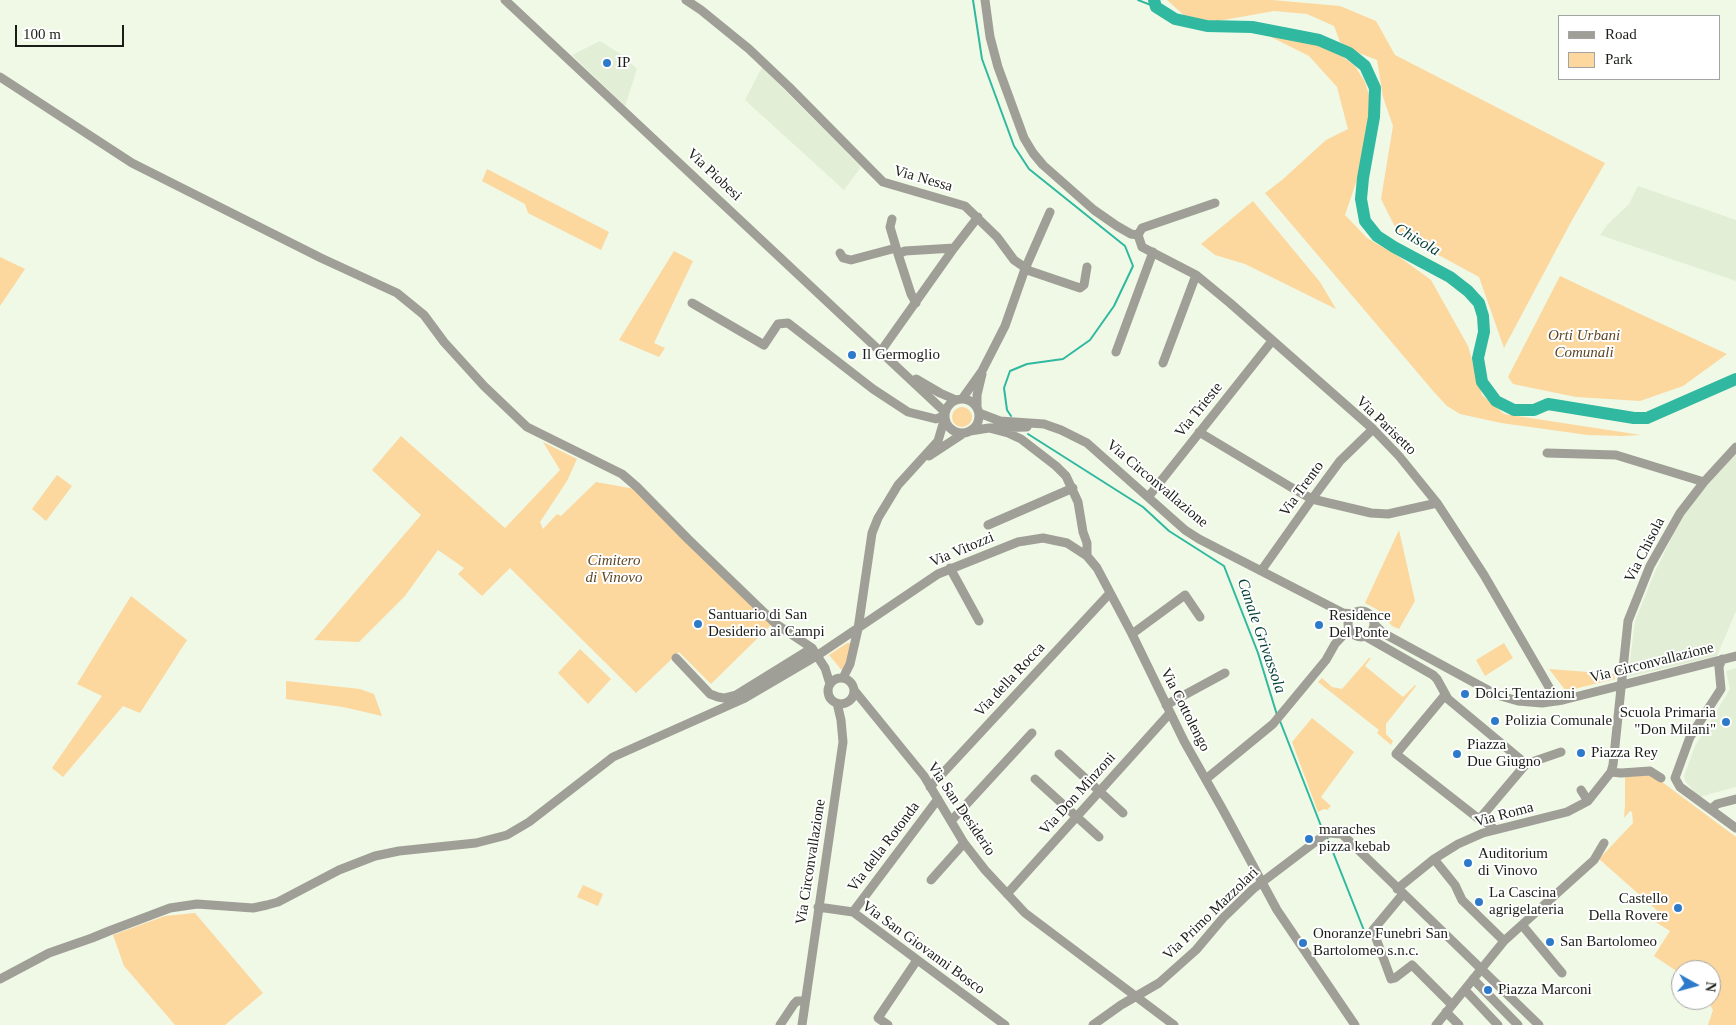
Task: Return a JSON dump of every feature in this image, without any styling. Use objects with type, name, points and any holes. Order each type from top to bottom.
[{"type":"street","name":"Via Piobesi","points":[[506,0],[903,371],[945,415]]},
{"type":"street","name":"Via Nessa","points":[[686,0],[749,49],[789,86],[883,182],[966,206],[997,237],[1014,260],[1025,269]]},
{"type":"street","points":[[985,0],[990,37],[998,67],[1024,138],[1043,165],[1094,210],[1131,234],[1215,203]]},
{"type":"street","points":[[0,77],[132,163],[322,258],[397,293],[424,315],[444,342],[484,386],[527,427],[622,474],[776,624],[815,651],[825,668],[830,684],[829,695],[840,703],[856,695]]},
{"type":"street","points":[[959,399],[982,371],[1007,322],[1025,269],[1050,212]]},
{"type":"street","points":[[881,351],[978,217]]},
{"type":"street","points":[[892,219],[890,227],[911,294],[916,303]]},
{"type":"street","name":"Via Parisetto","points":[[1140,231],[1142,247],[1196,275],[1373,429],[1422,482],[1484,575],[1557,701]]},
{"type":"street","points":[[840,253],[844,258],[851,260],[897,251],[954,248]]},
{"type":"street","points":[[1116,352],[1153,252]]},
{"type":"street","points":[[1025,269],[1080,288],[1084,285],[1087,267]]},
{"type":"street","points":[[1164,363],[1196,275]]},
{"type":"street","points":[[692,303],[764,345],[778,324],[788,323],[873,389],[908,412],[936,419],[945,415]]},
{"type":"street","name":"Via Trieste","points":[[1149,496],[1272,341]]},
{"type":"street","name":"Via Piobesi","points":[[903,371],[940,393],[959,399]]},
{"type":"street","points":[[921,461],[977,424],[977,395],[982,371]]},
{"type":"street","points":[[830,684],[844,679],[850,664],[858,629],[872,532],[888,499],[898,485],[938,442],[945,415],[951,402],[959,399],[971,401],[978,411]]},
{"type":"street","name":"Via Circonvallazione","points":[[978,411],[1000,421],[1044,424],[1087,443],[1149,496],[1185,530],[1350,622]]},
{"type":"street","points":[[945,415],[949,427],[958,433],[967,432]]},
{"type":"street","name":"Via Circonvallazione","points":[[967,432],[989,428],[1021,427],[1061,430]]},
{"type":"street","name":"Via Cottolengo","points":[[989,428],[1021,439],[1066,476],[1078,502],[1083,532],[1087,543],[1087,556],[1097,568],[1132,634],[1184,741],[1277,910],[1354,1025]]},
{"type":"street","name":"Via Trento","points":[[1261,571],[1340,461],[1373,429]]},
{"type":"street","points":[[1198,432],[1312,498],[1371,513],[1388,514],[1437,503]]},
{"type":"street","name":"Via Chisola","points":[[1611,772],[1628,621],[1650,566],[1680,513],[1704,482],[1736,447]]},
{"type":"street","points":[[1547,453],[1616,455],[1704,482]]},
{"type":"street","points":[[988,524],[1073,488]]},
{"type":"street","name":"Via Vitozzi","points":[[815,651],[858,629],[929,580],[950,568],[1018,542],[1043,538],[1067,543],[1087,556]]},
{"type":"street","points":[[950,568],[979,621]]},
{"type":"street","name":"Via della Rocca","points":[[930,786],[1110,593]]},
{"type":"street","points":[[1132,634],[1185,595],[1200,617]]},
{"type":"street","points":[[1206,779],[1279,718],[1326,660],[1350,622],[1360,611],[1368,613],[1373,620],[1370,631]]},
{"type":"street","points":[[1350,622],[1370,631],[1437,679],[1448,699],[1526,764]]},
{"type":"street","name":"Via Circonvallazione","points":[[1370,631],[1383,633],[1497,695],[1518,701],[1542,703],[1557,701],[1736,656]]},
{"type":"street","points":[[676,658],[710,694],[729,698],[815,651]]},
{"type":"street","points":[[0,979],[48,953],[170,908],[197,904],[253,908],[267,905],[278,902],[339,870],[375,856],[406,850],[476,843],[507,835],[529,822],[613,757],[742,699],[815,651]]},
{"type":"street","points":[[1722,659],[1719,667],[1721,689],[1690,737],[1675,778],[1680,787],[1736,828]]},
{"type":"street","points":[[825,668],[844,679]]},
{"type":"street","name":"Via Don Minzoni","points":[[1007,894],[1099,791],[1168,709],[1225,673]]},
{"type":"street","name":"Via San Desiderio","points":[[844,679],[924,776],[964,843],[985,870],[1025,913],[1065,945],[1174,1025]]},
{"type":"street","points":[[1445,695],[1396,754],[1494,829]]},
{"type":"street","name":"Via Circonvallazione","points":[[802,1025],[843,742],[840,703]]},
{"type":"street","points":[[951,821],[1032,732]]},
{"type":"street","points":[[1481,818],[1526,764],[1561,752]]},
{"type":"street","points":[[1059,754],[1122,813]]},
{"type":"street","points":[[1611,772],[1621,773],[1650,770],[1661,778]]},
{"type":"street","name":"Via Roma","points":[[1449,1009],[1412,965],[1395,978],[1391,978],[1373,930],[1400,892],[1434,859],[1458,844],[1494,829],[1567,812],[1588,801],[1611,772]]},
{"type":"street","points":[[1035,779],[1099,837]]},
{"type":"street","points":[[1581,790],[1588,801]]},
{"type":"street","name":"Via della Rotonda","points":[[853,912],[938,799]]},
{"type":"street","points":[[1711,809],[1717,804],[1736,799]]},
{"type":"street","points":[[1481,818],[1483,833]]},
{"type":"street","name":"Via Primo Mazzolari","points":[[1093,1025],[1159,983],[1196,950],[1223,918],[1262,882],[1326,834],[1342,834],[1400,892]]},
{"type":"street","points":[[1437,1025],[1504,941],[1594,860],[1604,842]]},
{"type":"street","points":[[932,880],[964,843]]},
{"type":"street","points":[[1441,868],[1445,853]]},
{"type":"street","points":[[1434,859],[1455,884],[1462,900],[1504,941]]},
{"type":"street","points":[[1400,892],[1535,1022],[1524,1025]]},
{"type":"street","name":"Via San Giovanni Bosco","points":[[818,906],[853,912],[1006,1025]]},
{"type":"street","points":[[1522,924],[1562,973]]},
{"type":"street","points":[[888,1025],[878,1018],[917,960]]},
{"type":"street","points":[[1473,979],[1518,1025]]},
{"type":"street","points":[[1465,990],[1498,1025]]},
{"type":"street","points":[[780,1025],[797,1001],[805,1001]]},
{"type":"street","points":[[1449,1009],[1459,1025]]},
{"type":"shaded area","points":[[600,41],[622,55],[637,69],[625,106],[572,55]]},
{"type":"shaded area","points":[[762,67],[861,167],[844,190],[745,100]]},
{"type":"shaded area","points":[[1638,186],[1736,220],[1736,281],[1600,235],[1608,224],[1629,204]]},
{"type":"shaded area","points":[[1736,453],[1736,611],[1717,656],[1628,677],[1635,621],[1654,574],[1684,512]]},
{"type":"shaded area","points":[[1736,668],[1736,787],[1699,797],[1685,781],[1684,776],[1695,746],[1730,689],[1726,671]]},
{"type":"green space","points":[[1167,0],[1272,0],[1340,6],[1376,21],[1395,55],[1605,163],[1571,222],[1504,348],[1479,277],[1398,233],[1381,199],[1393,126],[1383,97],[1377,60],[1359,53],[1340,42],[1334,26],[1307,14],[1274,11],[1218,21],[1187,18]]},
{"type":"green space","points":[[1294,36],[1338,53],[1355,66],[1365,82],[1371,102],[1372,118],[1367,132],[1366,153],[1345,215],[1367,238],[1398,256],[1431,280],[1468,346],[1482,395],[1504,414],[1641,435],[1588,435],[1501,423],[1460,414],[1447,406],[1434,392],[1265,193],[1326,140],[1348,129],[1337,87],[1309,56],[1271,37]]},
{"type":"green space","points":[[487,169],[609,232],[601,250],[528,213],[525,204],[482,181]]},
{"type":"green space","points":[[1253,201],[1320,282],[1336,309],[1245,264],[1215,255],[1201,244]]},
{"type":"green space","points":[[674,251],[693,261],[654,343],[665,348],[659,357],[619,340]]},
{"type":"green space","points":[[0,257],[25,269],[0,306]]},
{"type":"green space","name":"Orti Urbani Comunali","points":[[1560,276],[1727,354],[1683,386],[1640,401],[1576,397],[1513,384],[1508,377]]},
{"type":"green space","points":[[958,407],[966,407],[972,413],[972,421],[966,427],[958,427],[952,421],[952,413]]},
{"type":"green space","name":"Cimitero di Vinovo","points":[[401,436],[505,528],[560,470],[543,442],[577,459],[567,481],[540,522],[543,529],[557,514],[561,516],[596,482],[635,489],[771,625],[711,684],[679,652],[636,693],[510,568],[482,596],[458,574],[464,568],[438,550],[405,596],[359,642],[314,640],[421,515],[372,470]]},
{"type":"green space","points":[[57,475],[72,486],[46,521],[32,509]]},
{"type":"green space","points":[[1399,530],[1415,601],[1399,629],[1392,626],[1378,610],[1365,603]]},
{"type":"green space","points":[[131,596],[187,640],[140,713],[123,706],[63,777],[52,768],[102,696],[77,684]]},
{"type":"green space","points":[[847,643],[851,643],[845,674],[829,655]]},
{"type":"green space","points":[[1504,643],[1513,658],[1485,676],[1476,660]]},
{"type":"green space","points":[[580,649],[611,679],[588,704],[558,673]]},
{"type":"green space","points":[[1371,658],[1365,666],[1403,697],[1416,686],[1386,724],[1386,734],[1393,741],[1391,745],[1377,733],[1379,730],[1318,682],[1322,678],[1332,687],[1342,689]]},
{"type":"green space","points":[[1549,669],[1614,674],[1615,679],[1566,691]]},
{"type":"green space","points":[[286,681],[360,689],[374,694],[382,716],[343,707],[286,699]]},
{"type":"green space","points":[[1312,718],[1354,752],[1321,797],[1331,806],[1327,810],[1324,809],[1318,812],[1292,742]]},
{"type":"green space","points":[[1650,773],[1736,837],[1736,1025],[1708,1025],[1713,1010],[1721,1010],[1721,960],[1671,960],[1671,967],[1654,956],[1670,931],[1654,921],[1660,913],[1599,859],[1633,823],[1632,812],[1630,811],[1624,818],[1625,775]]},
{"type":"green space","points":[[583,885],[603,894],[598,906],[577,897]]},
{"type":"green space","points":[[195,913],[263,993],[225,1025],[175,1025],[124,966],[113,935],[165,916]]},
{"type":"waterway","name":"Canale Grivassola","points":[[973,0],[982,59],[1014,146],[1029,169],[1125,246],[1133,266],[1114,306],[1090,340],[1063,359],[1027,364],[1010,371],[1004,388],[1007,410],[1011,416]]},
{"type":"waterway","points":[[1138,0],[1156,7]]},
{"type":"waterway","name":"Chisola","points":[[1154,0],[1156,7],[1175,19],[1207,26],[1252,27],[1319,40],[1349,53],[1365,66],[1375,88],[1374,117],[1361,199],[1365,221],[1377,236],[1450,277],[1468,291],[1479,303],[1483,316],[1484,332],[1478,358],[1482,382],[1496,401],[1514,410],[1534,410],[1548,404],[1634,418],[1647,418],[1736,379]]},
{"type":"waterway","name":"Canale Grivassola","points":[[1028,434],[1143,507],[1169,531],[1224,566],[1258,653],[1277,715]]},
{"type":"waterway","name":"Canale Grivassola","points":[[1280,721],[1323,831]]},
{"type":"waterway","name":"Canale Grivassola","points":[[1327,837],[1365,933]]},
{"type":"place","name":"IP","points":[[607,63]]},
{"type":"place","name":"Il Germoglio","points":[[852,355]]},
{"type":"place","name":"Santuario di San Desiderio ai Campi","points":[[698,624]]},
{"type":"place","name":"Residence Del Ponte","points":[[1319,625]]},
{"type":"place","name":"Dolci Tentazioni","points":[[1465,694]]},
{"type":"place","name":"Polizia Comunale","points":[[1495,721]]},
{"type":"place","name":"Scuola Primaria \"Don Milani\"","points":[[1726,722]]},
{"type":"place","name":"Piazza Rey","points":[[1581,753]]},
{"type":"place","name":"Piazza Due Giugno","points":[[1457,754]]},
{"type":"place","name":"maraches pizza kebab","points":[[1309,839]]},
{"type":"place","name":"Auditorium di Vinovo","points":[[1468,863]]},
{"type":"place","name":"La Cascina agrigelateria","points":[[1479,902]]},
{"type":"place","name":"Castello Della Rovere","points":[[1678,908]]},
{"type":"place","name":"San Bartolomeo","points":[[1550,942]]},
{"type":"place","name":"Onoranze Funebri San Bartolomeo s.n.c.","points":[[1303,943]]},
{"type":"place","name":"Piazza Marconi","points":[[1488,990]]}]
